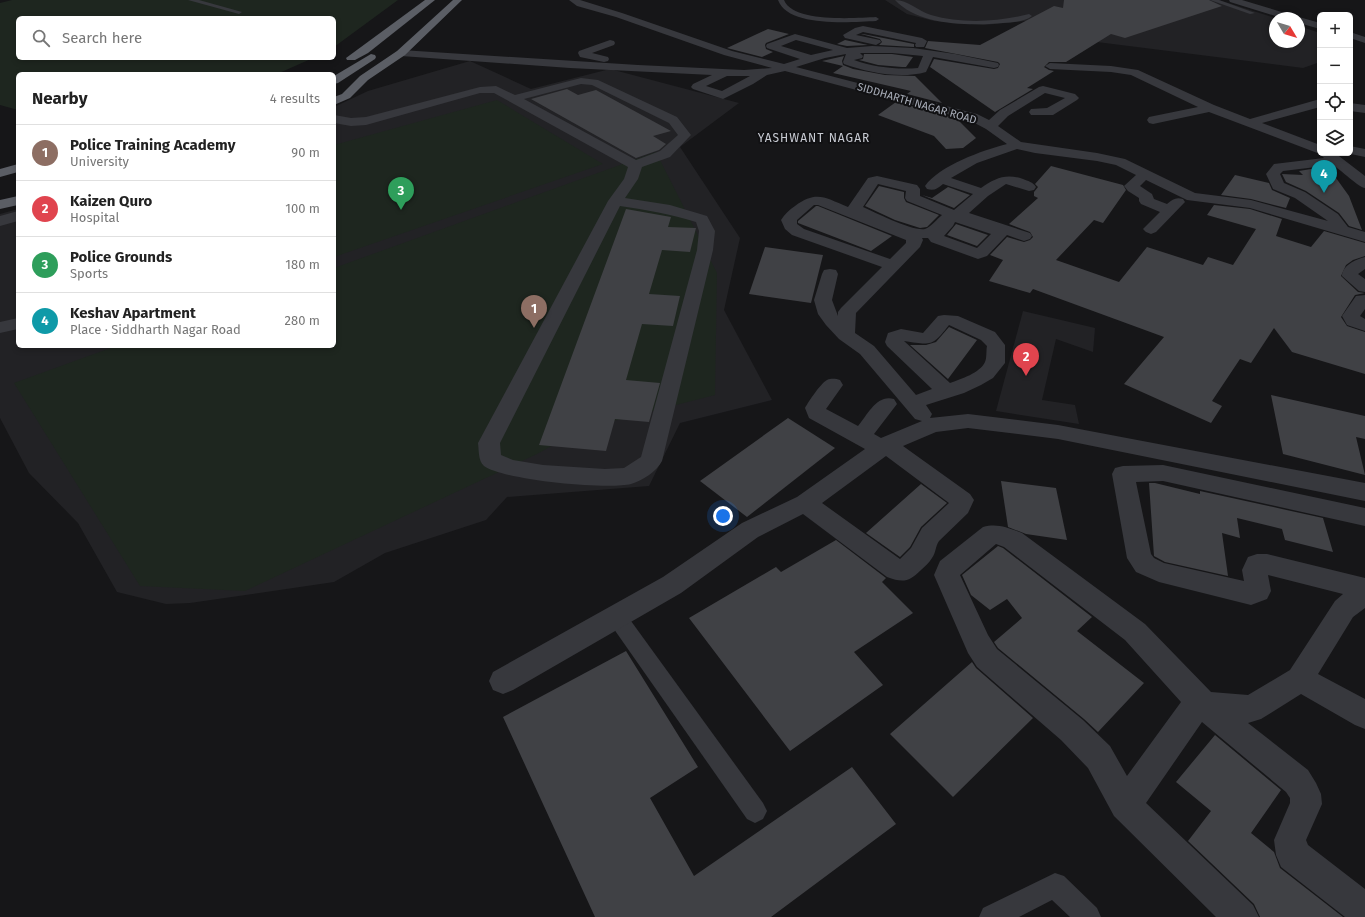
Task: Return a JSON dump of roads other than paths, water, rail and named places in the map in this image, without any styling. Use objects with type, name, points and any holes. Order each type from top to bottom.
[{"type":"highway","points":[[340,64],[364,51],[431,0]]},
{"type":"highway","points":[[336,80],[364,63],[441,0]]},
{"type":"highway","points":[[336,90],[364,78],[401,53],[458,0]]},
{"type":"highway","points":[[336,100],[346,96],[364,78]]},
{"type":"highway","points":[[0,173],[16,169]]},
{"type":"highway","points":[[0,197],[16,193]]},
{"type":"highway","points":[[0,204],[16,200]]},
{"type":"street","name":"SIDDHARTH NAGAR ROAD","points":[[573,0],[580,4],[619,15],[728,53],[966,115],[990,126],[1017,145],[1120,162],[1192,197],[1251,204],[1365,237]]},
{"type":"street","points":[[1233,0],[1272,12]]},
{"type":"street","points":[[1305,22],[1317,25]]},
{"type":"street","points":[[812,59],[771,46],[795,37],[828,45],[848,55],[908,50],[921,44],[922,41],[863,29],[848,35],[908,50],[968,59],[994,65]]},
{"type":"street","points":[[1353,36],[1365,40]]},
{"type":"street","points":[[610,43],[583,54],[628,63]]},
{"type":"street","points":[[800,56],[828,45]]},
{"type":"street","points":[[401,53],[628,63],[728,72],[764,72],[785,68],[823,55],[855,55],[875,58]]},
{"type":"street","points":[[848,55],[848,62],[853,64],[914,72],[922,70],[929,54]]},
{"type":"street","points":[[1050,66],[1111,69],[1134,72],[1210,108],[1317,149]]},
{"type":"street","points":[[728,72],[697,87],[723,95],[749,82],[764,72]]},
{"type":"street","points":[[336,119],[351,122],[366,121],[489,88],[496,89],[515,98],[635,165],[665,154],[685,135],[673,120],[594,82],[581,81],[515,98]]},
{"type":"street","points":[[990,126],[1004,113],[1043,89],[1071,96],[1073,98],[1049,112],[1035,112]]},
{"type":"street","points":[[1250,123],[1317,104]]},
{"type":"street","points":[[1353,107],[1365,109]]},
{"type":"street","points":[[1153,120],[1210,108]]},
{"type":"street","points":[[1292,111],[1313,119]]},
{"type":"street","points":[[1302,142],[1317,138]]},
{"type":"street","points":[[1353,141],[1365,143]]},
{"type":"street","points":[[916,195],[974,160],[997,150],[1017,145]]},
{"type":"street","points":[[1076,155],[1101,146]]},
{"type":"street","points":[[1353,151],[1365,153]]},
{"type":"street","points":[[1345,231],[1333,217],[1300,195],[1278,186],[1273,174],[1279,167],[1345,160],[1365,184]]},
{"type":"street","points":[[615,201],[656,206],[685,213],[702,219],[707,231],[705,250],[651,461],[629,476],[605,477],[542,473],[510,468],[491,460],[489,443],[615,201],[633,177],[636,170],[635,165]]},
{"type":"street","points":[[1145,174],[1131,186],[1135,190],[1144,194],[1147,197],[1146,201],[1169,210]]},
{"type":"street","points":[[1024,236],[957,215],[983,193],[1003,179],[1009,179],[1029,187]]},
{"type":"street","points":[[873,181],[880,181],[916,195],[951,215],[930,232],[924,234],[891,225],[855,208],[873,181]]},
{"type":"street","points":[[935,183],[983,193]]},
{"type":"street","points":[[1151,229],[1186,194]]},
{"type":"street","points":[[846,335],[847,312],[914,244],[915,240],[912,237],[820,201],[812,201],[791,216],[789,220],[790,226],[798,232],[893,265]]},
{"type":"street","points":[[0,221],[16,217]]},
{"type":"street","points":[[1365,262],[1350,272],[1350,276],[1365,287]]},
{"type":"street","points":[[830,274],[823,300],[827,314],[846,335],[867,350],[932,424]]},
{"type":"street","points":[[1365,300],[1362,300],[1351,316],[1353,321],[1365,326]]},
{"type":"street","points":[[912,403],[946,391],[982,375],[995,363],[996,345],[988,336],[952,320],[944,320],[932,336],[926,339],[901,335],[895,337],[894,342],[946,391]]},
{"type":"street","points":[[0,328],[16,324]]},
{"type":"street","points":[[805,503],[896,570],[904,571],[923,552],[922,547],[926,539],[960,507],[962,500],[884,447],[816,413],[814,408],[833,386]]},
{"type":"street","points":[[861,436],[887,404]]},
{"type":"street","points":[[503,681],[672,585],[750,530],[805,503],[884,447],[932,424],[968,421],[1058,432],[1365,492]]},
{"type":"street","points":[[1118,444],[1139,558],[1145,565],[1159,572],[1251,594],[1258,590],[1255,570],[1257,564],[1267,564],[1365,589]]},
{"type":"street","points":[[1123,474],[1164,473],[1365,517]]},
{"type":"street","points":[[1241,917],[1124,805],[1099,757],[1072,730],[987,658],[978,644],[947,575],[948,568],[992,534],[1001,535],[1013,540],[1135,632],[1204,707],[1297,782],[1305,794],[1306,804],[1290,840],[1293,855],[1365,912]]},
{"type":"street","points":[[1124,805],[1193,710],[1212,706],[1251,709],[1300,679],[1344,609],[1357,598],[1365,597]]},
{"type":"street","points":[[1300,679],[1365,715]]},
{"type":"lane","points":[[191,0],[239,12]]},
{"type":"lane","points":[[781,0],[785,8],[796,14],[813,18],[840,20],[876,19]]},
{"type":"lane","points":[[898,0],[928,16],[949,20],[1014,20],[1029,16]]},
{"type":"lane","points":[[1213,0],[1252,13]]},
{"type":"lane","points":[[616,616],[755,811]]},
{"type":"lane","points":[[992,917],[1055,885],[1088,917]]},
{"type":"place","name":"Keshav Apartment","points":[[1324,193]]},
{"type":"place","name":"Police Grounds","points":[[401,210]]},
{"type":"place","name":"Police Training Academy","points":[[534,328]]},
{"type":"place","name":"Kaizen Quro","points":[[1026,376]]},
{"type":"district","name":"YASHWANT NAGAR","points":[[814,138]]}]
